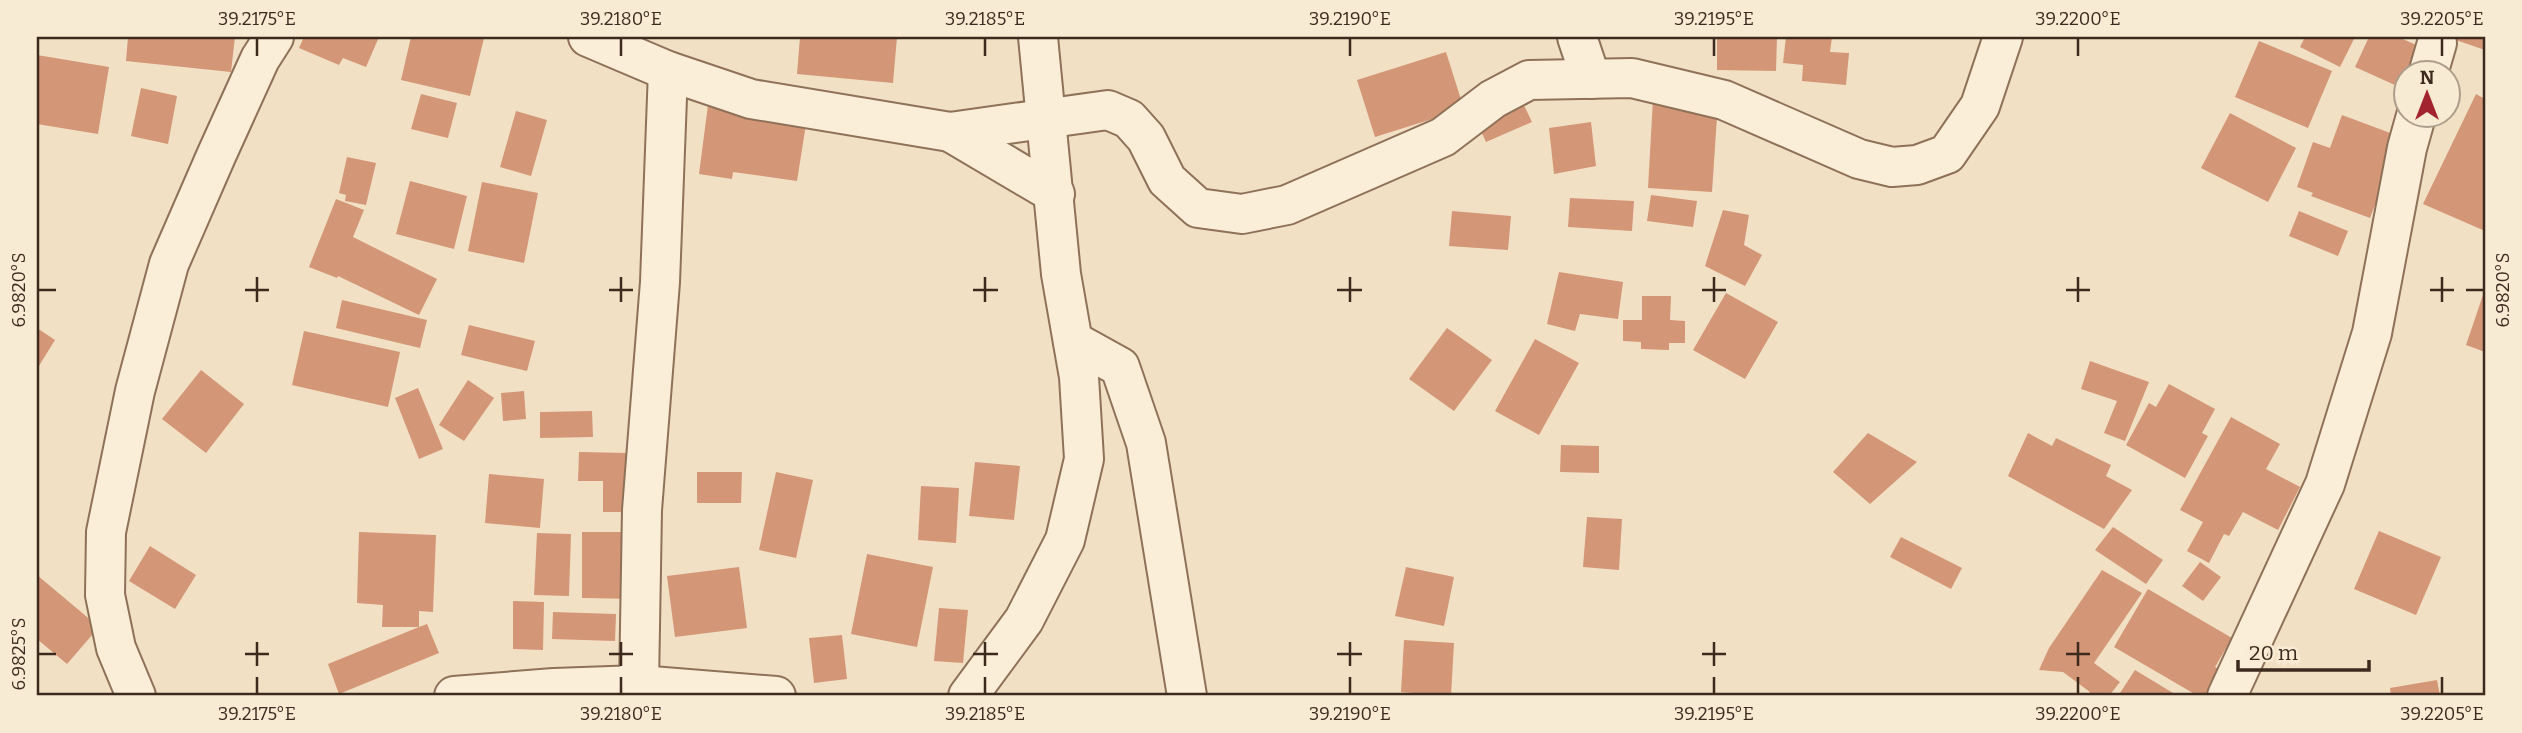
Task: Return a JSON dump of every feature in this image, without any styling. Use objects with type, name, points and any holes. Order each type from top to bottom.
[{"type":"street","points":[[136,696],[116,648],[105,595],[106,532],[132,404],[169,264],[261,59],[274,37]]},
{"type":"street","points":[[588,37],[668,71],[751,99],[950,132],[1108,110],[1129,119],[1146,138],[1167,180],[1198,208],[1242,214],[1287,205],[1443,137],[1493,99],[1530,80],[1632,78],[1724,100],[1859,159],[1892,167],[1917,165],[1947,154],[1980,106],[2003,37]]},
{"type":"street","points":[[968,696],[1024,620],[1065,541],[1084,459],[1079,377],[1061,274],[1038,37]]},
{"type":"street","points":[[1577,37],[1591,79]]},
{"type":"street","points":[[639,685],[642,510],[660,282],[668,71]]},
{"type":"street","points":[[2227,696],[2325,484],[2375,320],[2412,130]]},
{"type":"street","points":[[950,132],[1055,194]]},
{"type":"street","points":[[1073,341],[1120,367],[1146,443],[1187,696]]},
{"type":"street","points":[[454,696],[639,685],[776,696]]},
{"type":"building","points":[[128,37],[235,37],[231,72],[126,61]]},
{"type":"building","points":[[304,37],[379,37],[366,67],[343,58],[339,65],[299,48]]},
{"type":"building","points":[[411,37],[484,38],[470,96],[401,80]]},
{"type":"building","points":[[800,37],[897,37],[893,83],[797,74]]},
{"type":"building","points":[[1717,37],[1777,37],[1776,71],[1717,70]]},
{"type":"building","points":[[1786,37],[1832,37],[1830,52],[1849,53],[1846,85],[1802,81],[1803,65],[1783,63]]},
{"type":"building","points":[[2305,37],[2355,37],[2340,67],[2300,47]]},
{"type":"building","points":[[2369,37],[2398,37],[2428,50],[2423,60],[2392,60],[2392,84],[2355,67]]},
{"type":"building","points":[[2447,37],[2485,37],[2485,50]]},
{"type":"building","points":[[2259,41],[2332,71],[2308,128],[2235,97]]},
{"type":"building","points":[[1446,52],[1464,109],[1375,137],[1357,80]]},
{"type":"building","points":[[37,55],[109,67],[98,134],[37,124]]},
{"type":"building","points":[[141,88],[177,96],[168,144],[131,136]]},
{"type":"building","points":[[421,94],[457,103],[448,138],[411,129]]},
{"type":"building","points":[[2476,94],[2485,99],[2485,231],[2423,204],[2459,130],[2462,130],[2462,123]]},
{"type":"building","points":[[1520,97],[1532,122],[1486,142],[1475,118]]},
{"type":"building","points":[[1653,99],[1718,102],[1712,192],[1648,188]]},
{"type":"building","points":[[708,105],[807,118],[797,181],[733,172],[732,179],[699,174]]},
{"type":"building","points":[[516,111],[547,120],[531,176],[500,167]]},
{"type":"building","points":[[2230,113],[2296,148],[2268,202],[2201,168]]},
{"type":"building","points":[[2342,115],[2401,137],[2370,218],[2311,196],[2313,193],[2297,187],[2313,142],[2330,148]]},
{"type":"building","points":[[1591,122],[1596,166],[1554,174],[1549,128]]},
{"type":"building","points":[[347,157],[376,163],[366,205],[345,201],[346,195],[339,193]]},
{"type":"building","points":[[410,181],[467,196],[454,249],[396,234]]},
{"type":"building","points":[[482,182],[538,193],[524,263],[468,251]]},
{"type":"building","points":[[1651,195],[1697,201],[1693,227],[1647,221]]},
{"type":"building","points":[[1570,198],[1634,201],[1632,231],[1568,227]]},
{"type":"building","points":[[336,199],[364,210],[353,237],[437,279],[419,315],[338,276],[337,278],[309,267]]},
{"type":"building","points":[[1723,210],[1749,215],[1744,245],[1762,255],[1745,286],[1705,266]]},
{"type":"building","points":[[1452,211],[1511,216],[1508,250],[1449,246]]},
{"type":"building","points":[[2299,211],[2348,231],[2338,256],[2289,236]]},
{"type":"building","points":[[1559,272],[1623,282],[1618,319],[1580,314],[1575,331],[1547,324]]},
{"type":"building","points":[[2485,289],[2485,352],[2466,345]]},
{"type":"building","points":[[1726,293],[1778,322],[1745,379],[1693,350]]},
{"type":"building","points":[[1642,296],[1671,296],[1670,320],[1685,321],[1685,343],[1669,343],[1669,350],[1641,349],[1641,342],[1623,341],[1623,320],[1642,320]]},
{"type":"building","points":[[342,300],[427,320],[420,348],[336,328]]},
{"type":"building","points":[[469,325],[535,341],[527,371],[461,355]]},
{"type":"building","points":[[37,328],[55,340],[37,369]]},
{"type":"building","points":[[1447,328],[1492,360],[1454,411],[1409,379]]},
{"type":"building","points":[[304,331],[400,352],[388,407],[292,385]]},
{"type":"building","points":[[1535,339],[1579,363],[1539,435],[1495,411]]},
{"type":"building","points":[[2090,361],[2149,382],[2125,441],[2104,433],[2117,401],[2081,389]]},
{"type":"building","points":[[201,370],[244,404],[206,453],[162,419]]},
{"type":"building","points":[[468,380],[494,398],[464,441],[439,425]]},
{"type":"building","points":[[2169,384],[2215,409],[2202,433],[2208,436],[2185,478],[2126,445],[2149,403],[2156,407]]},
{"type":"building","points":[[418,388],[443,449],[419,459],[395,398]]},
{"type":"building","points":[[524,391],[526,419],[503,421],[501,393]]},
{"type":"building","points":[[592,411],[593,437],[540,438],[540,412]]},
{"type":"building","points":[[2231,417],[2280,444],[2266,469],[2300,487],[2278,530],[2243,512],[2229,536],[2224,534],[2209,563],[2187,551],[2203,522],[2180,510]]},
{"type":"building","points":[[1868,433],[1917,462],[1870,504],[1833,472]]},
{"type":"building","points":[[2028,433],[2052,446],[2056,438],[2111,465],[2106,476],[2132,490],[2104,529],[2008,476]]},
{"type":"building","points":[[1561,445],[1599,446],[1599,473],[1560,472]]},
{"type":"building","points":[[579,452],[628,453],[628,512],[603,512],[603,481],[578,481]]},
{"type":"building","points":[[975,462],[1020,466],[1014,520],[969,516]]},
{"type":"building","points":[[697,472],[742,472],[741,503],[697,503]]},
{"type":"building","points":[[776,472],[813,480],[796,558],[759,550]]},
{"type":"building","points":[[489,474],[544,479],[540,528],[485,523]]},
{"type":"building","points":[[921,486],[959,488],[956,543],[918,540]]},
{"type":"building","points":[[1587,517],[1622,519],[1619,570],[1583,567]]},
{"type":"building","points":[[2113,527],[2163,560],[2146,584],[2095,550]]},
{"type":"building","points":[[2379,531],[2441,557],[2416,615],[2354,589]]},
{"type":"building","points":[[359,532],[436,535],[433,612],[419,611],[419,627],[382,627],[383,605],[357,603]]},
{"type":"building","points":[[582,532],[639,532],[639,599],[582,598]]},
{"type":"building","points":[[537,533],[571,534],[569,596],[534,595]]},
{"type":"building","points":[[1901,537],[1962,568],[1951,589],[1890,557]]},
{"type":"building","points":[[150,546],[196,575],[175,609],[129,581]]},
{"type":"building","points":[[867,554],[933,567],[917,647],[851,634]]},
{"type":"building","points":[[2200,562],[2221,577],[2203,601],[2182,586]]},
{"type":"building","points":[[739,567],[747,628],[675,637],[667,576]]},
{"type":"building","points":[[1406,567],[1454,577],[1444,626],[1395,616]]},
{"type":"building","points":[[2102,570],[2142,593],[2094,663],[2120,682],[2109,696],[2087,696],[2090,692],[2063,672],[2039,670],[2049,648]]},
{"type":"building","points":[[37,575],[99,627],[67,664],[37,639]]},
{"type":"building","points":[[2148,589],[2232,638],[2215,667],[2224,672],[2210,696],[2198,696],[2114,647]]},
{"type":"building","points":[[513,601],[544,602],[543,650],[513,649]]},
{"type":"building","points":[[939,608],[968,610],[963,663],[934,661]]},
{"type":"building","points":[[553,612],[616,614],[615,641],[552,639]]},
{"type":"building","points":[[427,624],[439,653],[339,694],[328,664]]},
{"type":"building","points":[[842,635],[847,679],[814,683],[809,638]]},
{"type":"building","points":[[1404,640],[1454,643],[1451,696],[1401,692]]},
{"type":"building","points":[[2135,670],[2178,696],[2118,696]]},
{"type":"building","points":[[2437,680],[2440,696],[2391,696],[2390,688]]}]
